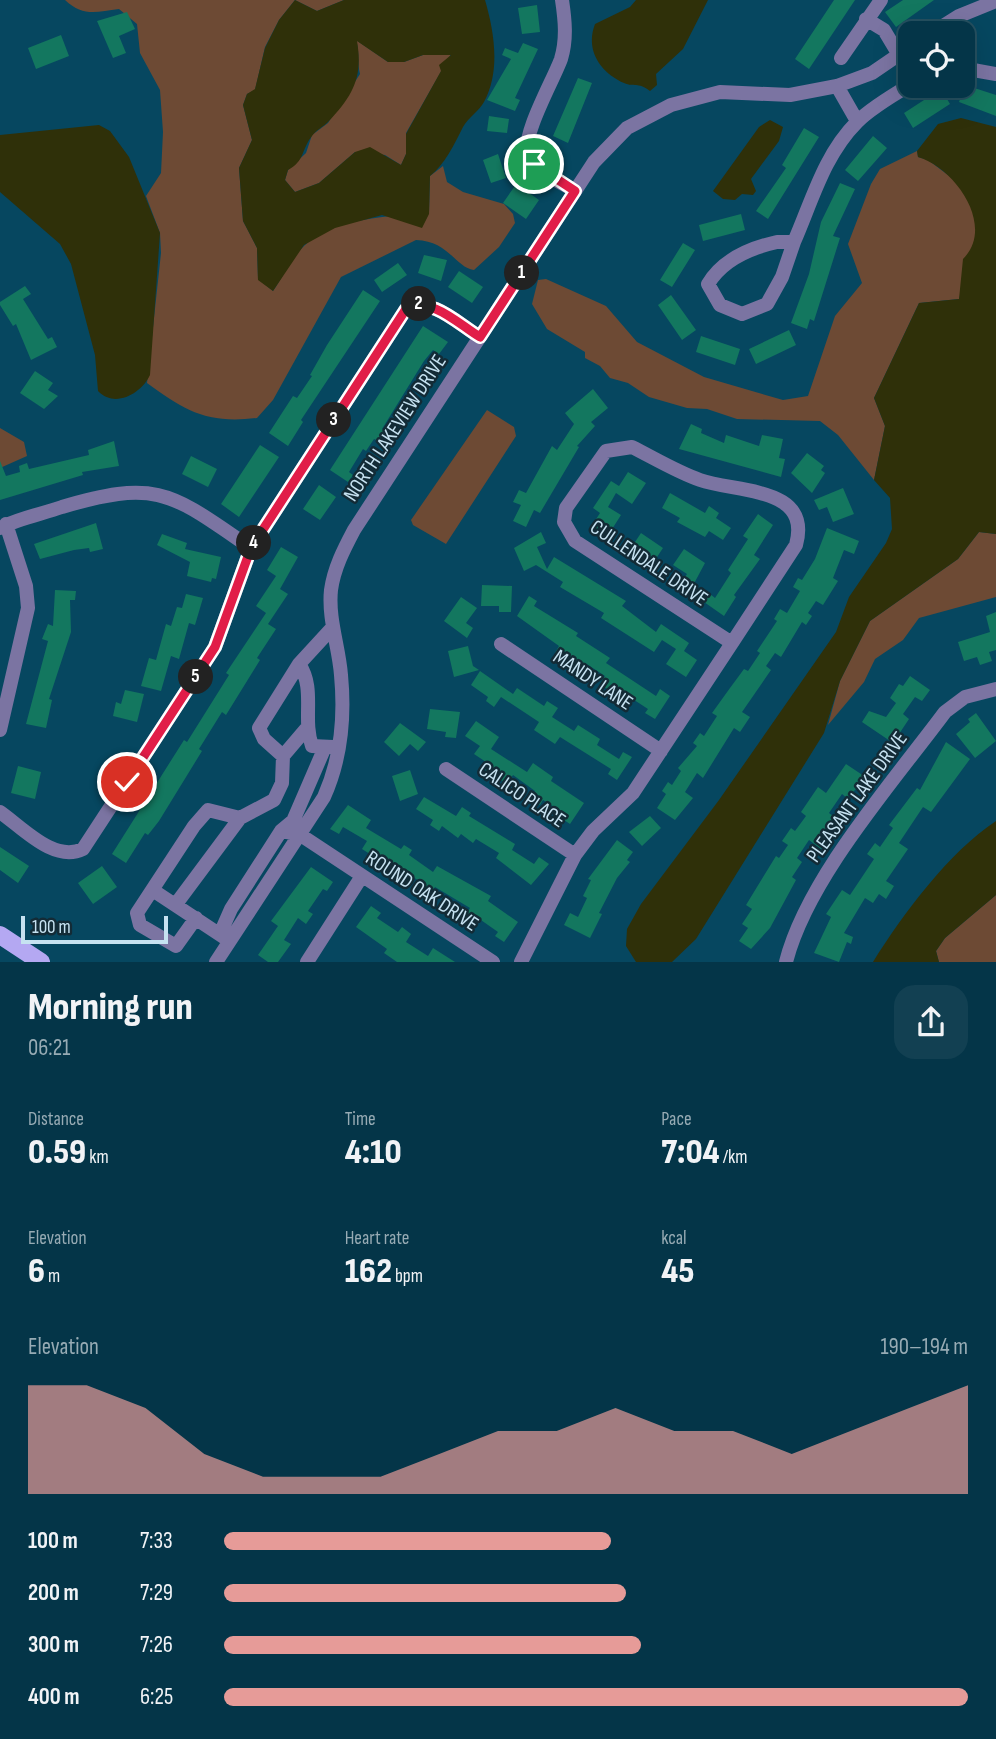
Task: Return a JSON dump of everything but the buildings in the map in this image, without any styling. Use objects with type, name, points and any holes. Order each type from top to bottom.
[{"type":"main road","points":[[0,935],[41,962]]},
{"type":"street","points":[[562,0],[566,23],[561,57],[529,139],[527,153],[534,164],[575,191]]},
{"type":"street","points":[[841,58],[881,0]]},
{"type":"street","points":[[953,0],[959,16]]},
{"type":"street","points":[[951,21],[996,1]]},
{"type":"street","points":[[866,19],[884,30],[898,45]]},
{"type":"street","name":"NORTH LAKEVIEW DRIVE","points":[[216,962],[225,938],[324,797],[341,747],[342,676],[333,627],[332,588],[344,548],[594,163],[626,128],[671,105],[720,92],[790,95],[837,86],[872,73],[898,55]]},
{"type":"street","points":[[975,70],[996,74]]},
{"type":"street","points":[[837,86],[857,121]]},
{"type":"street","points":[[794,242],[758,246],[728,262],[708,284],[713,298],[727,310],[742,314],[767,304],[782,277],[822,173],[857,121],[898,93]]},
{"type":"street","points":[[0,812],[58,853],[71,855],[83,849],[215,647],[251,548],[406,309],[416,304],[430,305],[480,337]]},
{"type":"street","name":"CULLENDALE DRIVE","points":[[521,962],[575,855],[593,831],[633,793],[662,751],[796,545],[800,530],[794,511],[777,497],[700,480],[632,447],[606,451],[566,508],[564,522],[575,541],[732,643]]},
{"type":"street","points":[[0,730],[28,608],[26,586],[3,526],[106,494],[147,491],[184,502],[251,548]]},
{"type":"street","points":[[283,755],[264,739],[259,728],[299,664],[333,627]]},
{"type":"street","name":"MANDY LANE","points":[[501,644],[662,751]]},
{"type":"street","points":[[299,664],[307,675],[309,696],[306,729],[312,746],[341,747]]},
{"type":"street","name":"PLEASANT LAKE DRIVE","points":[[786,962],[808,904],[832,866],[945,712],[965,697],[996,689]]},
{"type":"street","points":[[176,904],[240,818],[274,800],[282,783],[283,755],[306,729]]},
{"type":"street","points":[[154,891],[225,938],[231,909],[281,831],[293,821],[325,747]]},
{"type":"street","name":"CALICO PLACE","points":[[446,769],[575,855]]},
{"type":"street","points":[[196,918],[176,946],[140,925],[137,913],[208,810],[240,818]]},
{"type":"street","points":[[281,831],[299,834]]},
{"type":"street","name":"ROUND OAK DRIVE","points":[[299,834],[493,962]]},
{"type":"street","points":[[307,962],[362,876]]},
{"type":"shaded area","points":[[65,0],[295,0],[279,20],[265,47],[255,90],[247,94],[243,105],[252,140],[239,168],[243,221],[257,248],[258,279],[273,291],[299,251],[330,229],[380,217],[429,214],[430,176],[443,166],[447,182],[463,192],[504,204],[513,214],[515,223],[499,247],[474,270],[462,265],[444,249],[427,241],[416,240],[341,277],[273,400],[257,418],[224,419],[185,408],[147,383],[161,253],[160,233],[146,196],[161,173],[163,132],[160,90],[140,53],[137,24],[119,9],[84,11]]},
{"type":"shaded area","points":[[295,0],[344,0],[317,11]]},
{"type":"shaded area","points":[[295,0],[317,11],[344,0],[485,0],[493,38],[494,64],[493,77],[484,102],[465,124],[445,160],[430,176],[429,214],[422,228],[382,215],[335,228],[304,245],[273,291],[258,280],[257,248],[243,221],[239,168],[252,140],[243,105],[247,94],[255,89],[265,48],[279,20]],"holes":[[[357,41],[388,62],[404,62],[423,55],[451,55],[439,65],[441,71],[406,134],[406,154],[401,165],[370,147],[355,152],[319,183],[295,192],[285,180],[288,170],[300,159],[314,134],[328,122],[350,94],[359,65]]]},
{"type":"shaded area","points":[[636,0],[708,0],[683,49],[656,74],[657,85],[650,91],[615,78],[602,66],[593,51],[592,34],[595,24],[630,7]]},
{"type":"shaded area","points":[[356,40],[388,62],[404,62],[423,55],[451,54],[406,133],[406,154],[401,165],[385,155],[355,152],[319,183],[295,192],[285,180],[288,170],[306,153],[312,135],[328,123],[360,74]]},
{"type":"shaded area","points":[[961,118],[996,127],[996,534],[979,532],[958,559],[870,621],[840,681],[824,733],[696,939],[672,962],[636,962],[626,946],[627,929],[641,904],[719,800],[836,632],[849,597],[886,543],[892,529],[890,498],[874,480],[885,426],[874,398],[919,303],[959,299],[963,259],[972,246],[975,231],[973,215],[957,185],[932,163],[918,157],[917,151],[938,124]]},
{"type":"shaded area","points":[[770,120],[783,127],[779,141],[751,179],[756,191],[753,195],[742,194],[735,200],[723,199],[713,191],[759,127]]},
{"type":"shaded area","points":[[99,125],[110,131],[129,157],[160,233],[150,375],[135,393],[120,399],[112,399],[98,391],[95,355],[71,264],[60,244],[0,192],[0,135]]},
{"type":"shaded area","points":[[917,151],[918,157],[928,160],[956,181],[981,210],[980,239],[972,253],[959,299],[919,303],[874,398],[885,426],[874,480],[838,435],[820,421],[737,419],[707,409],[687,408],[649,397],[628,383],[610,378],[600,366],[585,358],[585,352],[547,329],[532,304],[538,280],[546,279],[606,306],[637,342],[704,377],[783,400],[808,396],[835,316],[862,283],[848,244],[871,184],[880,169]]},
{"type":"shaded area","points":[[487,410],[514,427],[516,436],[446,544],[413,525],[411,520]]},
{"type":"shaded area","points":[[0,428],[24,442],[27,456],[0,468]]},
{"type":"shaded area","points":[[979,532],[996,534],[996,597],[919,618],[903,640],[875,659],[864,682],[828,725],[840,681],[870,621],[958,559]]},
{"type":"shaded area","points":[[996,821],[996,895],[945,938],[936,951],[939,962],[873,962],[928,885],[961,849]]},
{"type":"shaded area","points":[[996,895],[996,962],[939,962],[936,951],[945,938]]},
{"type":"route","points":[[127,782],[215,647],[251,548],[406,309],[416,304],[430,305],[480,337],[575,191],[534,164]]}]
